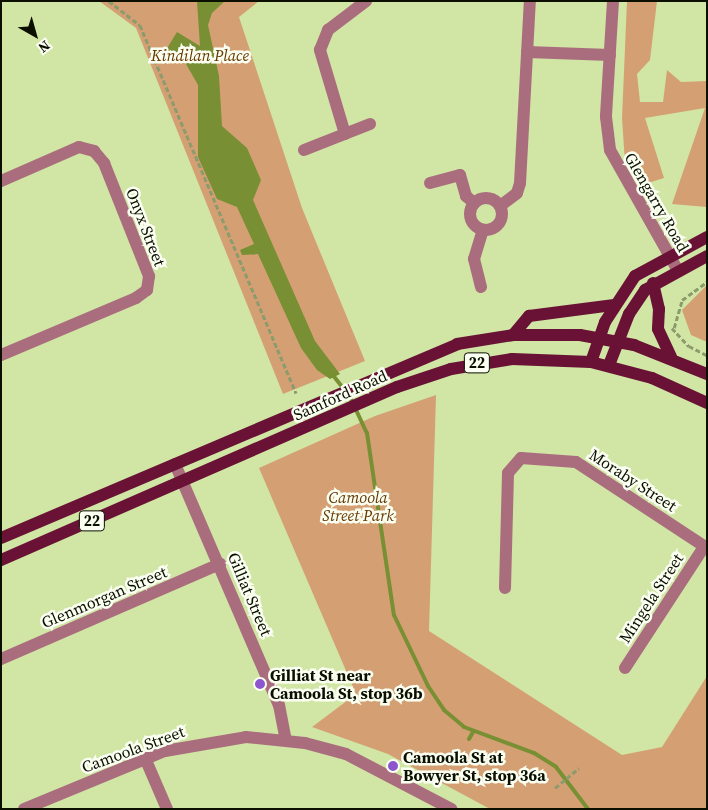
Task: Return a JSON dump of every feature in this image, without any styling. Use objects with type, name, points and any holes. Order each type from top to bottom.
[{"type":"main road","points":[[591,362],[599,337],[614,305],[635,276],[668,255],[707,237]]},
{"type":"main road","points":[[609,365],[632,307],[653,283],[677,269],[707,256]]},
{"type":"main road","points":[[653,283],[659,309],[658,330],[671,357]]},
{"type":"main road","points":[[513,335],[529,316],[614,305]]},
{"type":"main road","name":"Samford Road","points":[[1,538],[449,346],[513,335],[599,337],[671,357],[707,374]]},
{"type":"main road","name":"Samford Road","points":[[1,560],[415,380],[488,361],[542,358],[609,365],[652,378],[707,403]]},
{"type":"street","points":[[345,134],[320,50],[328,30],[366,1]]},
{"type":"street","points":[[500,206],[518,193],[520,183],[530,1]]},
{"type":"street","name":"Glengarry Road","points":[[613,1],[606,117],[610,150],[677,269]]},
{"type":"street","points":[[527,52],[610,55]]},
{"type":"street","points":[[304,150],[370,124]]},
{"type":"street","name":"Onyx Street","points":[[1,181],[79,148],[94,151],[104,163],[149,276],[147,290],[136,298],[1,355]]},
{"type":"street","points":[[430,183],[460,175],[466,196],[474,203]]},
{"type":"street","points":[[474,203],[488,198],[500,206]]},
{"type":"street","points":[[474,203],[471,221],[483,230]]},
{"type":"street","points":[[483,230],[499,224],[500,206]]},
{"type":"street","points":[[481,286],[474,259],[483,230]]},
{"type":"street","name":"Moraby Street","points":[[505,588],[508,473],[521,458],[576,462],[705,548]]},
{"type":"street","name":"Gilliat Street","points":[[176,464],[282,714],[286,740]]},
{"type":"street","name":"Mingela Street","points":[[625,668],[705,548]]},
{"type":"street","name":"Glenmorgan Street","points":[[1,659],[220,564]]},
{"type":"street","name":"Camoola Street","points":[[24,809],[145,758],[213,740],[286,740],[365,762],[432,804],[451,809]]},
{"type":"street","points":[[145,758],[167,809]]},
{"type":"path","points":[[109,1],[140,25],[296,393]]},
{"type":"path","points":[[707,282],[682,300],[674,328],[679,339],[707,355]]},
{"type":"path","points":[[669,330],[674,328]]},
{"type":"path","points":[[554,788],[579,768]]},
{"type":"green space","name":"Kindilan Place","points":[[99,1],[259,1],[239,17],[302,208],[365,361],[283,394],[136,28]]},
{"type":"green space","points":[[627,1],[657,1],[650,60],[637,74],[640,102],[663,102],[667,70],[681,82],[707,81],[707,207],[672,204],[705,108],[645,118],[664,178],[648,183],[625,163],[622,118]]},
{"type":"green space","points":[[707,285],[707,342],[691,335],[682,310]]},
{"type":"green space","name":"Camoola Street Park","points":[[436,395],[429,631],[622,755],[662,747],[707,676],[707,809],[490,809],[388,754],[312,727],[356,694],[259,468],[375,416]]},
{"type":"shaded area","points":[[197,1],[225,1],[212,13],[208,25],[219,76],[222,126],[247,148],[261,180],[253,200],[315,341],[340,374],[330,379],[317,370],[301,348],[258,254],[242,255],[240,250],[254,244],[237,207],[217,199],[198,157],[198,85],[186,64],[166,50],[177,32],[200,46]]},
{"type":"waterway","points":[[332,374],[350,397],[367,433],[394,615],[428,686],[444,710],[464,727],[534,753],[556,767],[588,809]]},
{"type":"waterway","points":[[469,739],[473,732]]},
{"type":"place","name":"Gilliat St near Camoola St, stop 36b","points":[[260,684]]},
{"type":"place","name":"Camoola St at Bowyer St, stop 36a","points":[[393,766]]}]
